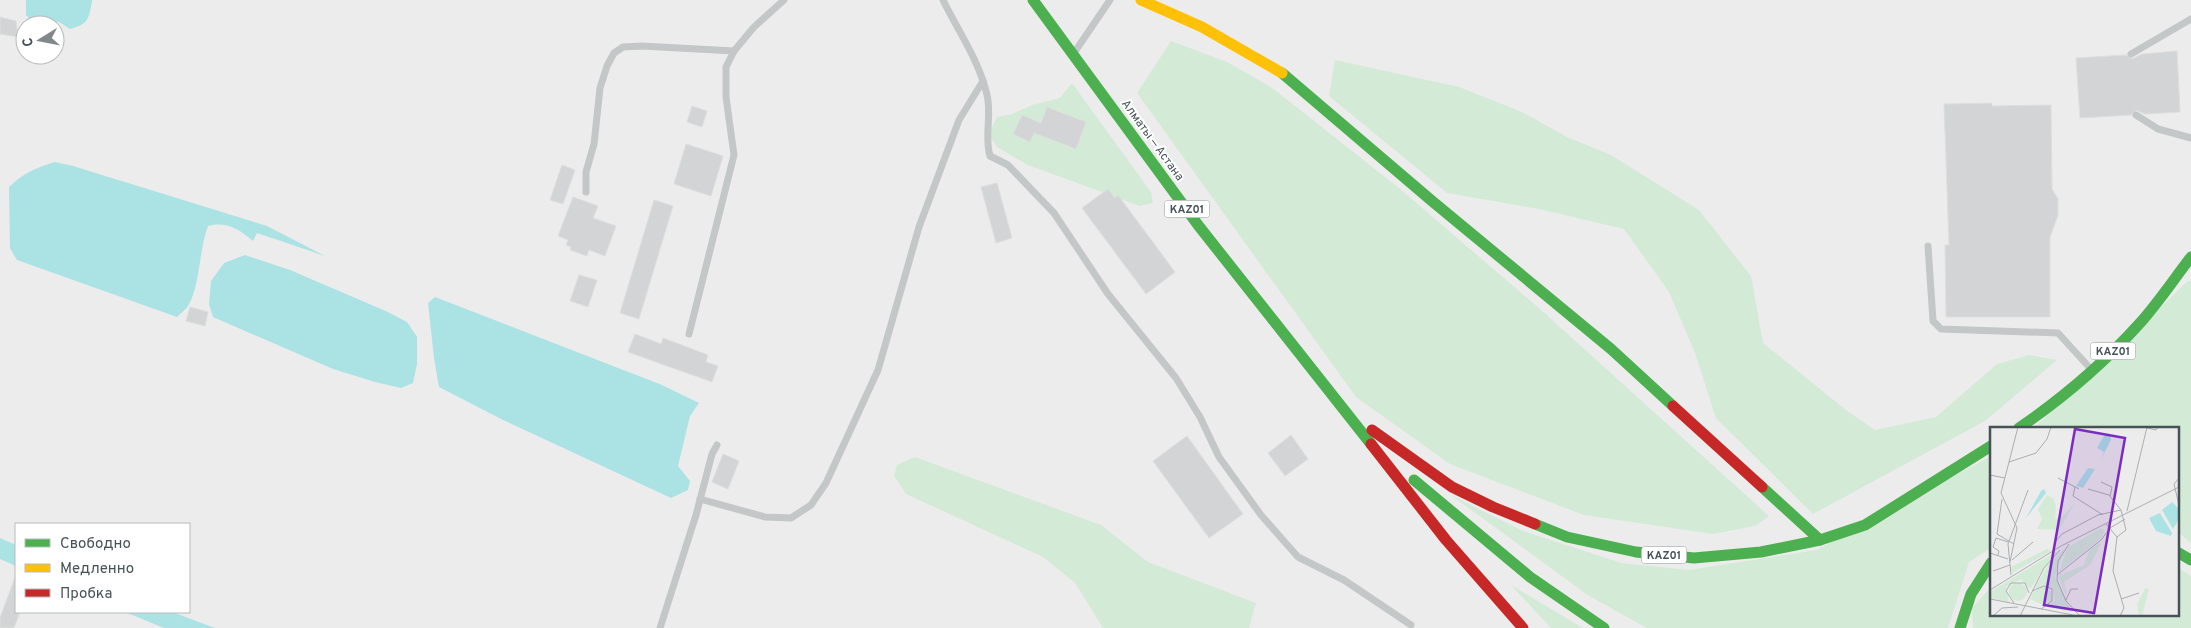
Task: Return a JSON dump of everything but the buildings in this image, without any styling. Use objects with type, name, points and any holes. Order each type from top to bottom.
[{"type":"main road","name":"Алматы — Астана","points":[[1033,0],[1198,224],[1347,412]]},
{"type":"main road","points":[[1141,0],[1202,27],[1287,76],[1440,208],[1610,350],[1820,540]]},
{"type":"main road","name":"KАZ01","points":[[2021,427],[2036,417],[2092,371],[2133,331],[2191,256]]},
{"type":"main road","name":"KАZ01","points":[[1347,412],[1452,487],[1493,507],[1567,536],[1636,552],[1694,558],[1761,552],[1820,540],[1865,525],[1990,447]]},
{"type":"main road","name":"KАZ01","points":[[1347,412],[1446,540],[1523,628]]},
{"type":"main road","name":"KАZ01","points":[[1347,412],[1408,474],[1477,534],[1513,564],[1578,612],[1604,628]]},
{"type":"main road","points":[[2178,553],[2191,560]]},
{"type":"main road","points":[[1960,628],[1964,608],[1975,586],[1990,564]]},
{"type":"lane","points":[[689,334],[734,156],[726,97],[726,67],[734,51],[754,27],[784,0]]},
{"type":"lane","points":[[943,0],[978,67],[988,97],[986,143],[990,156],[1008,165],[1054,213],[1108,294],[1176,378],[1200,417],[1219,457],[1261,515],[1298,557],[1344,580],[1412,625]]},
{"type":"lane","points":[[1073,54],[1110,0]]},
{"type":"lane","points":[[2131,54],[2191,19]]},
{"type":"lane","points":[[586,192],[586,172],[594,144],[600,88],[607,66],[614,53],[623,47],[642,46],[734,51]]},
{"type":"lane","points":[[700,499],[765,517],[791,518],[811,505],[826,483],[878,370],[918,227],[959,120],[983,81]]},
{"type":"lane","points":[[2136,115],[2158,129],[2191,138]]},
{"type":"lane","points":[[1928,246],[1933,321],[1941,329],[2058,333],[2092,371]]},
{"type":"lane","points":[[660,628],[712,454],[717,445]]},
{"type":"green space","points":[[1171,41],[1227,62],[1271,87],[1399,188],[1540,309],[1769,516],[1755,526],[1713,534],[1584,515],[1450,464],[1356,397],[1137,93]]},
{"type":"green space","points":[[1335,60],[1459,87],[1522,112],[1567,137],[1611,155],[1699,210],[1751,276],[1763,343],[1846,410],[1875,430],[1936,417],[1997,364],[2029,355],[2057,360],[1985,421],[1813,514],[1716,418],[1695,353],[1669,292],[1624,229],[1539,209],[1447,193],[1329,96]]},
{"type":"green space","points":[[1072,83],[1151,192],[1153,203],[1140,206],[1028,165],[997,147],[989,134],[997,117],[1060,98]]},
{"type":"green space","points":[[2188,281],[2191,281],[2191,543],[2178,532],[2178,427],[2035,427]]},
{"type":"green space","points":[[915,457],[1101,525],[1148,562],[1256,603],[1249,628],[1103,628],[1075,583],[1043,557],[906,494],[894,476],[897,465]]},
{"type":"green space","points":[[1990,457],[1990,549],[1969,562],[1948,628],[1647,628],[1589,596],[1451,495],[1523,531],[1621,563],[1689,570],[1817,550]]},
{"type":"green space","points":[[2178,568],[2191,576],[2191,628],[1973,628],[1972,608],[1990,588],[1990,616],[2178,616]]},
{"type":"green space","points":[[1511,585],[1583,628],[1551,628]]},
{"type":"water","points":[[26,0],[92,0],[87,20],[81,25],[70,29],[65,26],[65,15],[26,15]]},
{"type":"water","points":[[55,162],[267,226],[325,256],[257,233],[253,241],[243,233],[226,225],[208,226],[192,298],[188,306],[177,317],[17,260],[10,248],[9,187],[19,178],[30,172]]},
{"type":"water","points":[[245,255],[290,270],[407,322],[417,337],[417,364],[413,383],[401,388],[333,369],[213,317],[209,304],[211,281],[224,263]]},
{"type":"water","points":[[435,297],[662,385],[699,403],[690,416],[678,466],[690,481],[688,490],[671,498],[503,420],[439,387],[428,303]]},
{"type":"water","points":[[0,538],[15,545],[15,566],[0,559]]},
{"type":"water","points":[[127,613],[175,613],[215,628],[164,628]]},
{"type":"traffic: fast","points":[[1033,0],[1198,225],[1371,444]]},
{"type":"traffic: fast","points":[[1282,73],[1432,201],[1611,349],[1673,406]]},
{"type":"traffic: fast","points":[[2020,427],[2067,392],[2112,352],[2147,315],[2191,257]]},
{"type":"traffic: fast","points":[[1535,524],[1567,537],[1636,552],[1694,558],[1761,552],[1820,540],[1865,525],[1990,447]]},
{"type":"traffic: fast","points":[[1414,480],[1530,577],[1604,628]]},
{"type":"traffic: fast","points":[[1762,487],[1820,540]]},
{"type":"traffic: fast","points":[[2178,553],[2191,560]]},
{"type":"traffic: fast","points":[[1960,628],[1971,594],[1990,565]]},
{"type":"traffic: slow","points":[[1141,0],[1202,27],[1282,73]]},
{"type":"traffic: jam","points":[[1673,406],[1762,487]]},
{"type":"traffic: jam","points":[[1372,430],[1452,487],[1493,507],[1535,524]]},
{"type":"traffic: jam","points":[[1371,444],[1446,540],[1523,628]]}]
